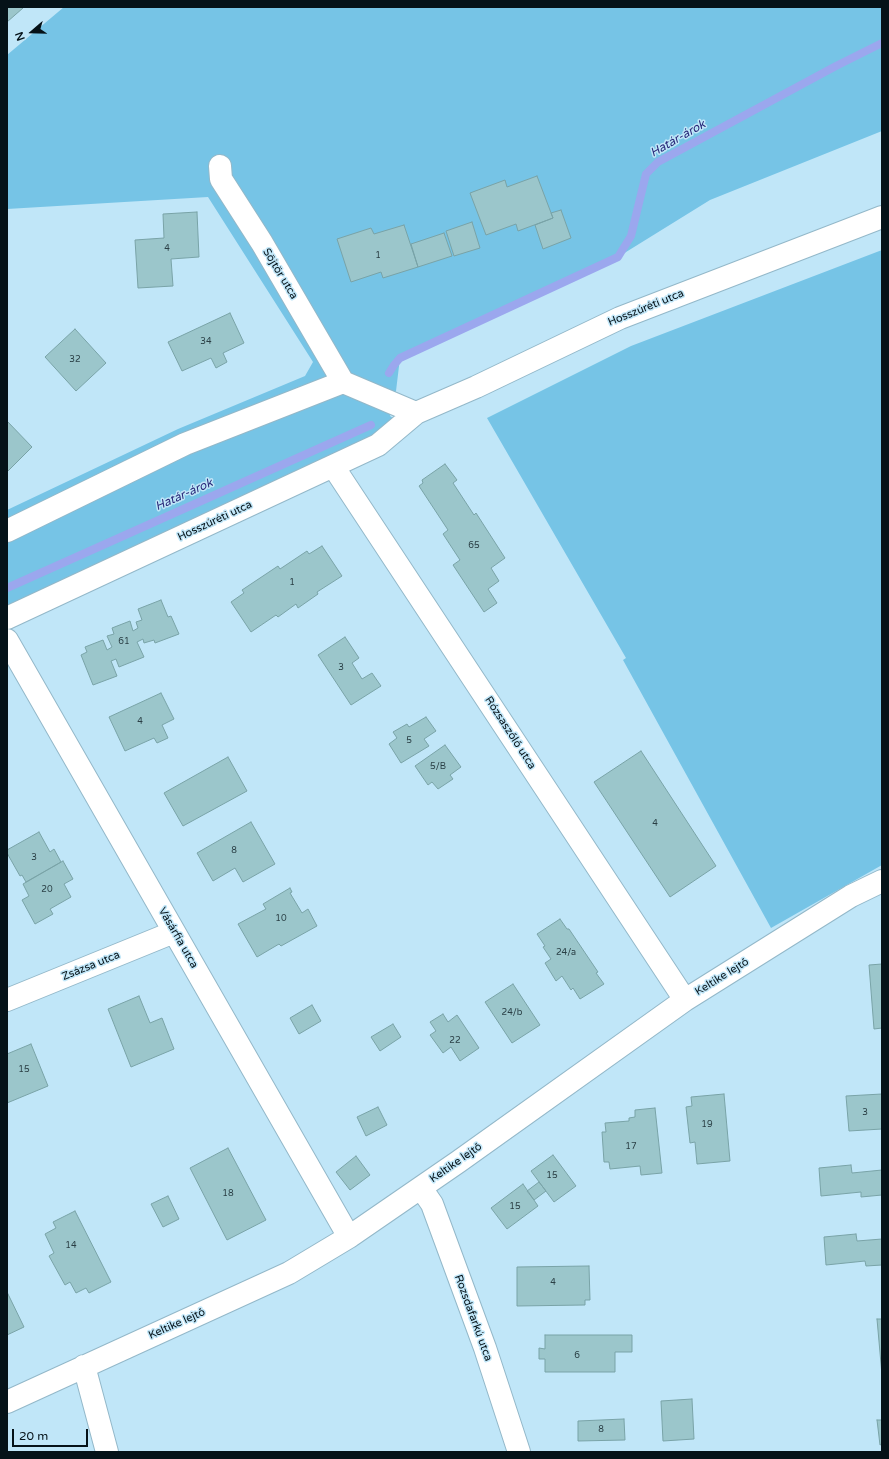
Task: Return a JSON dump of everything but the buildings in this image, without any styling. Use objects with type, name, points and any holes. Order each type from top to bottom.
[{"type":"street","name":"Söjtör utca","points":[[220,166],[221,179],[262,243],[343,382]]},
{"type":"street","name":"Hosszúréti utca","points":[[7,618],[378,445],[416,413],[476,387],[620,318],[882,217]]},
{"type":"street","points":[[7,531],[185,444],[343,382],[416,413]]},
{"type":"street","name":"Rózsaszőlő utca","points":[[333,466],[685,1000]]},
{"type":"street","name":"Vásárfia utca","points":[[7,640],[350,1237]]},
{"type":"street","name":"Keltike lejtő","points":[[7,1402],[289,1273],[350,1237],[685,1000],[851,896],[882,881]]},
{"type":"street","name":"Zsázsa utca","points":[[7,1000],[174,932]]},
{"type":"street","name":"Rozsdafarkú utca","points":[[421,1188],[432,1204],[485,1348],[519,1452]]},
{"type":"street","points":[[84,1366],[107,1452]]},
{"type":"shaded area","points":[[64,7],[882,7],[882,131],[710,200],[618,257],[400,358],[396,391],[390,416],[396,420],[395,426],[7,607],[7,510],[178,429],[305,376],[313,362],[208,197],[7,209],[7,55]]},
{"type":"shaded area","points":[[882,250],[882,865],[771,928],[623,660],[626,658],[487,418],[631,346]]},
{"type":"waterway","name":"Határ-árok","points":[[389,373],[400,358],[618,257],[631,236],[646,174],[658,162],[836,66],[882,43]]},
{"type":"waterway","name":"Határ-árok","points":[[7,588],[371,425]]}]
